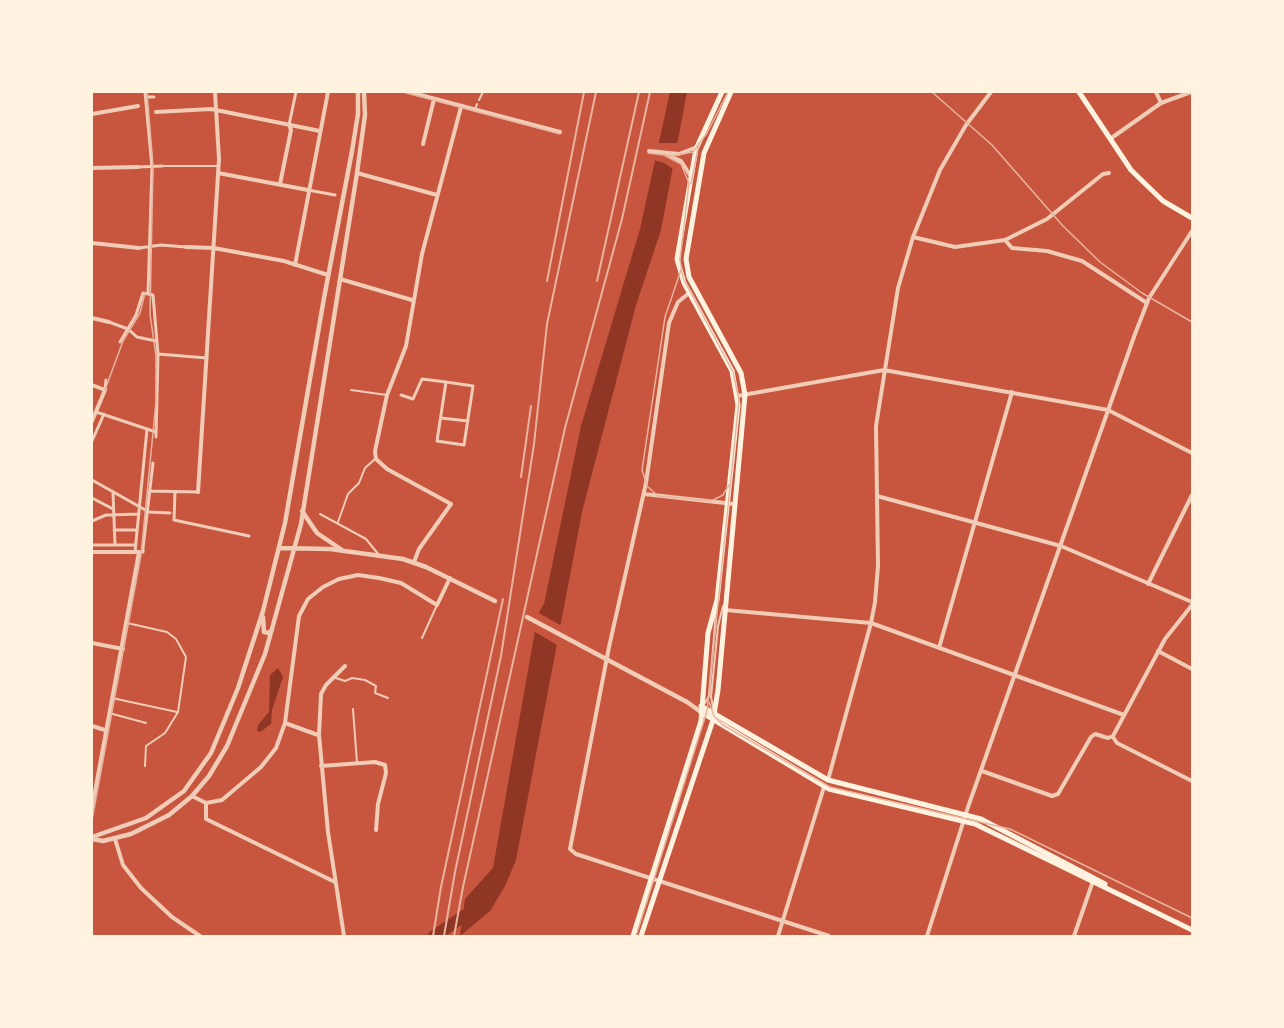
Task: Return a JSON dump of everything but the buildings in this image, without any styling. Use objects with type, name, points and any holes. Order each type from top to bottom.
[{"type":"main road","points":[[633,936],[697,736],[708,633],[717,600],[737,396],[732,371],[689,293],[679,272],[677,259],[697,146],[722,92]]},
{"type":"main road","points":[[641,936],[715,712],[745,395],[741,373],[687,270],[686,259],[702,162],[711,133],[731,92]]},
{"type":"main road","points":[[1079,92],[1131,170],[1146,186],[1171,206],[1192,218]]},
{"type":"main road","points":[[697,146],[711,133]]},
{"type":"main road","points":[[690,178],[695,195]]},
{"type":"main road","points":[[701,709],[715,712],[787,758],[828,780],[966,818]]},
{"type":"main road","points":[[701,709],[713,720],[824,787],[989,823],[1192,930]]},
{"type":"street","points":[[145,92],[152,167],[148,294]]},
{"type":"street","points":[[150,491],[198,492],[219,166],[215,92]]},
{"type":"street","points":[[280,184],[296,92]]},
{"type":"street","points":[[295,265],[328,92]]},
{"type":"street","points":[[92,838],[134,823],[172,802],[194,781],[214,748],[238,688],[263,611],[279,548],[352,152],[358,114],[357,92]]},
{"type":"street","points":[[92,838],[103,841],[115,839],[150,825],[192,796],[209,776],[227,746],[250,693],[273,628],[295,548],[357,173],[365,115],[364,92]]},
{"type":"street","points":[[409,92],[560,132]]},
{"type":"street","points":[[828,780],[872,623],[878,566],[876,426],[898,288],[913,237],[945,160],[972,116],[991,92]]},
{"type":"street","points":[[1156,92],[1161,103]]},
{"type":"street","points":[[1110,139],[1161,103],[1191,92]]},
{"type":"street","points":[[146,97],[154,96]]},
{"type":"street","points":[[423,144],[434,99]]},
{"type":"street","points":[[92,114],[147,105]]},
{"type":"street","points":[[414,562],[419,549],[450,504],[387,469],[376,459],[375,451],[387,395],[406,346],[412,300],[461,107]]},
{"type":"street","points":[[147,112],[217,110],[320,131]]},
{"type":"street","points":[[679,157],[697,146]]},
{"type":"street","points":[[649,151],[679,157],[690,178]]},
{"type":"street","points":[[92,168],[162,166]]},
{"type":"street","points":[[218,173],[335,195]]},
{"type":"street","points":[[357,173],[437,195]]},
{"type":"street","points":[[913,237],[955,247],[1005,240],[1047,219],[1102,174],[1109,173]]},
{"type":"street","points":[[927,936],[981,771],[1147,303],[1192,231]]},
{"type":"street","points":[[1005,240],[1012,248],[1061,255],[1092,266],[1147,303]]},
{"type":"street","points":[[92,243],[139,248],[151,246],[214,248],[295,265],[412,300]]},
{"type":"street","points":[[120,342],[136,315],[142,293],[153,295],[158,354],[156,437]]},
{"type":"street","points":[[689,293],[678,302],[672,312],[644,494],[607,660],[570,849],[576,854],[829,936]]},
{"type":"street","points":[[92,318],[128,329],[137,337],[156,341]]},
{"type":"street","points":[[158,354],[207,358]]},
{"type":"street","points":[[737,396],[884,370],[1108,410],[1192,453]]},
{"type":"street","points":[[401,395],[413,399],[422,379],[446,382],[472,386],[464,445],[438,441],[446,382]]},
{"type":"street","points":[[92,422],[105,390],[106,380]]},
{"type":"street","points":[[92,385],[105,390]]},
{"type":"street","points":[[939,648],[1012,392]]},
{"type":"street","points":[[96,412],[156,432]]},
{"type":"street","points":[[304,412],[311,418],[317,418]]},
{"type":"street","points":[[92,441],[104,414]]},
{"type":"street","points":[[441,418],[468,421]]},
{"type":"street","points":[[92,808],[94,770],[109,713],[127,623],[137,552],[147,429]]},
{"type":"street","points":[[92,552],[143,552],[153,463]]},
{"type":"street","points":[[92,480],[148,512],[172,513]]},
{"type":"street","points":[[113,491],[115,545]]},
{"type":"street","points":[[175,492],[172,513],[174,520],[249,536]]},
{"type":"street","points":[[644,494],[734,504]]},
{"type":"street","points":[[1148,584],[1192,495]]},
{"type":"street","points":[[877,496],[1061,546],[1192,603],[1158,651],[1113,736]]},
{"type":"street","points":[[92,498],[113,509]]},
{"type":"street","points":[[302,511],[317,533],[343,550]]},
{"type":"street","points":[[92,521],[114,514],[139,514]]},
{"type":"street","points":[[114,530],[137,530]]},
{"type":"street","points":[[92,545],[136,545]]},
{"type":"street","points":[[279,548],[343,550],[414,562],[495,601]]},
{"type":"street","points":[[192,796],[206,803],[222,800],[261,767],[276,748],[285,723],[299,616],[308,599],[322,587],[339,579],[358,575],[380,578],[400,583],[437,605],[451,578]]},
{"type":"street","points":[[725,610],[872,623],[1124,716]]},
{"type":"street","points":[[263,611],[263,630],[269,633],[273,628]]},
{"type":"street","points":[[526,617],[701,709]]},
{"type":"street","points":[[92,643],[123,649]]},
{"type":"street","points":[[1158,651],[1192,669]]},
{"type":"street","points":[[344,936],[335,882],[319,735],[321,694],[333,677],[345,666]]},
{"type":"street","points":[[285,723],[319,735]]},
{"type":"street","points":[[92,726],[105,730]]},
{"type":"street","points":[[981,771],[1052,796],[1063,789],[1090,736],[1095,734],[1113,736]]},
{"type":"street","points":[[1113,736],[1117,743],[1192,781]]},
{"type":"street","points":[[321,765],[382,762],[386,769],[378,804],[376,830]]},
{"type":"street","points":[[778,936],[824,787]]},
{"type":"street","points":[[206,803],[206,819],[335,882]]},
{"type":"street","points":[[115,839],[123,865],[141,888],[172,917],[200,936]]},
{"type":"street","points":[[1074,936],[1094,880]]},
{"type":"lane","points":[[479,100],[483,92]]},
{"type":"lane","points":[[475,110],[477,104]]},
{"type":"lane","points":[[162,166],[219,166]]},
{"type":"lane","points":[[351,390],[387,395]]},
{"type":"lane","points":[[338,522],[348,494],[359,483],[365,468],[376,459]]},
{"type":"lane","points":[[320,514],[338,522],[339,526],[370,542],[379,555]]},
{"type":"lane","points":[[715,712],[711,697],[718,626],[725,600]]},
{"type":"lane","points":[[422,638],[437,605]]},
{"type":"lane","points":[[127,623],[167,632],[182,649],[186,665],[178,712],[165,733],[146,746],[145,766]]},
{"type":"lane","points":[[333,677],[345,681],[352,678],[365,680],[376,686],[375,693],[388,698]]},
{"type":"lane","points":[[112,698],[178,712]]},
{"type":"lane","points":[[353,709],[357,763]]},
{"type":"lane","points":[[109,713],[146,723]]},
{"type":"shaded area","points":[[670,92],[687,92],[661,230],[636,305],[582,512],[516,860],[505,886],[490,911],[460,936],[465,899],[493,868],[538,614],[544,604],[581,426],[640,229]]},
{"type":"shaded area","points":[[278,668],[283,677],[272,710],[271,724],[260,732],[257,731],[258,725],[269,712],[270,675]]},
{"type":"pier","points":[[654,143],[680,143],[675,170],[651,159]]},
{"type":"pier","points":[[537,612],[562,626],[559,646],[533,631]]},
{"type":"waterway","points":[[434,936],[475,909]]},
{"type":"tram line","points":[[92,820],[141,555],[156,402],[156,356],[150,314],[153,166],[147,92]]},
{"type":"tram line","points":[[403,92],[560,134]]},
{"type":"tram line","points":[[648,153],[672,156],[693,152],[707,133],[728,92]]},
{"type":"tram line","points":[[932,92],[992,145],[1063,226],[1100,262],[1142,293],[1192,322]]},
{"type":"tram line","points":[[691,184],[699,143]]},
{"type":"tram line","points":[[636,936],[707,711],[739,400],[733,372],[683,278],[680,260],[689,183],[681,164],[664,155]]},
{"type":"tram line","points":[[681,270],[665,317],[642,470],[647,486],[658,496],[711,501],[723,495],[729,485]]},
{"type":"tram line","points":[[105,390],[123,341],[140,313],[145,293]]},
{"type":"tram line","points":[[709,702],[714,716],[723,725],[830,787],[1010,829],[1192,918]]},
{"type":"railway","points":[[547,281],[584,92]]},
{"type":"railway","points":[[444,936],[455,872],[501,656],[534,444],[547,324],[596,92]]},
{"type":"railway","points":[[597,281],[639,92]]},
{"type":"railway","points":[[454,936],[565,428],[622,219],[650,92]]},
{"type":"railway","points":[[521,477],[531,406]]},
{"type":"railway","points":[[433,936],[441,887],[503,599]]}]
